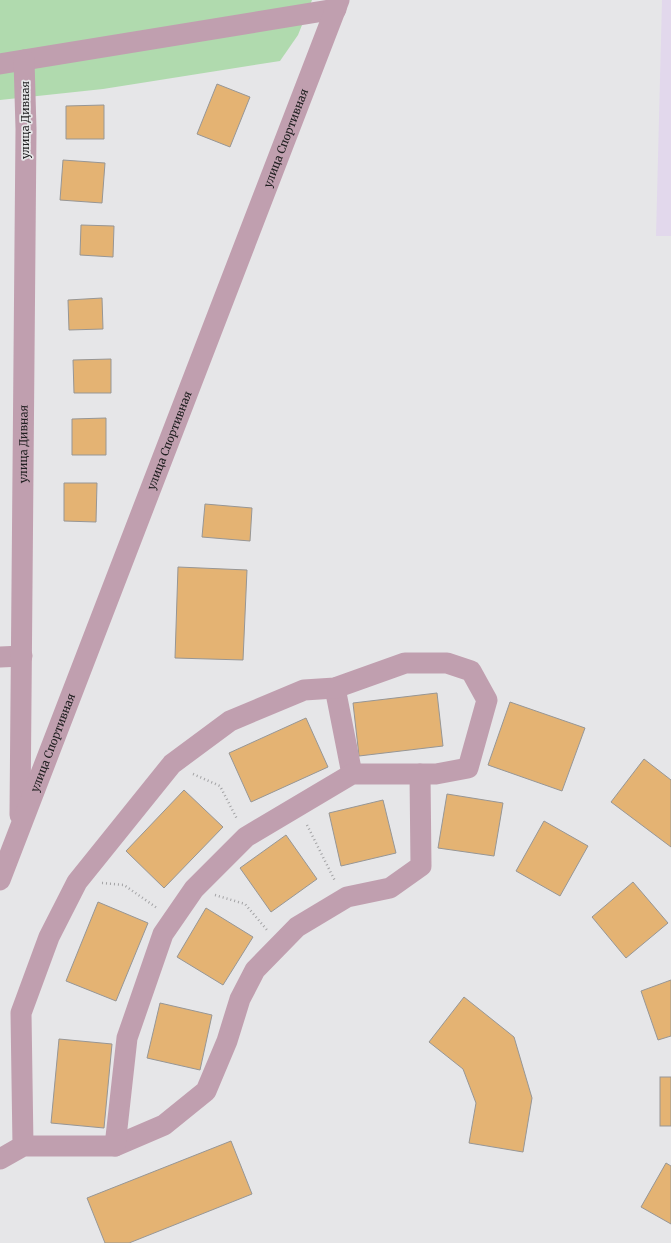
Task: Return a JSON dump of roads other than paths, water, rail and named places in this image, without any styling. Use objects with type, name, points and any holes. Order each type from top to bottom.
[{"type":"street","points":[[0,64],[338,5]]},
{"type":"street","name":"улица Спортивная","points":[[0,880],[338,5]]},
{"type":"street","name":"улица Дивная","points":[[20,829],[26,129],[24,60]]},
{"type":"street","points":[[0,657],[22,656]]},
{"type":"street","points":[[23,1146],[21,1013],[49,936],[77,882],[172,764],[230,721],[304,690],[334,688],[405,663],[447,663],[471,671],[487,700],[468,768],[436,774],[352,774],[246,837],[194,889],[163,934],[127,1038],[115,1146]]},
{"type":"street","points":[[334,688],[352,774]]},
{"type":"street","points":[[0,1159],[23,1146],[115,1146],[164,1125],[206,1091],[227,1041],[240,999],[255,970],[297,927],[347,897],[390,888],[420,866],[420,774]]}]
